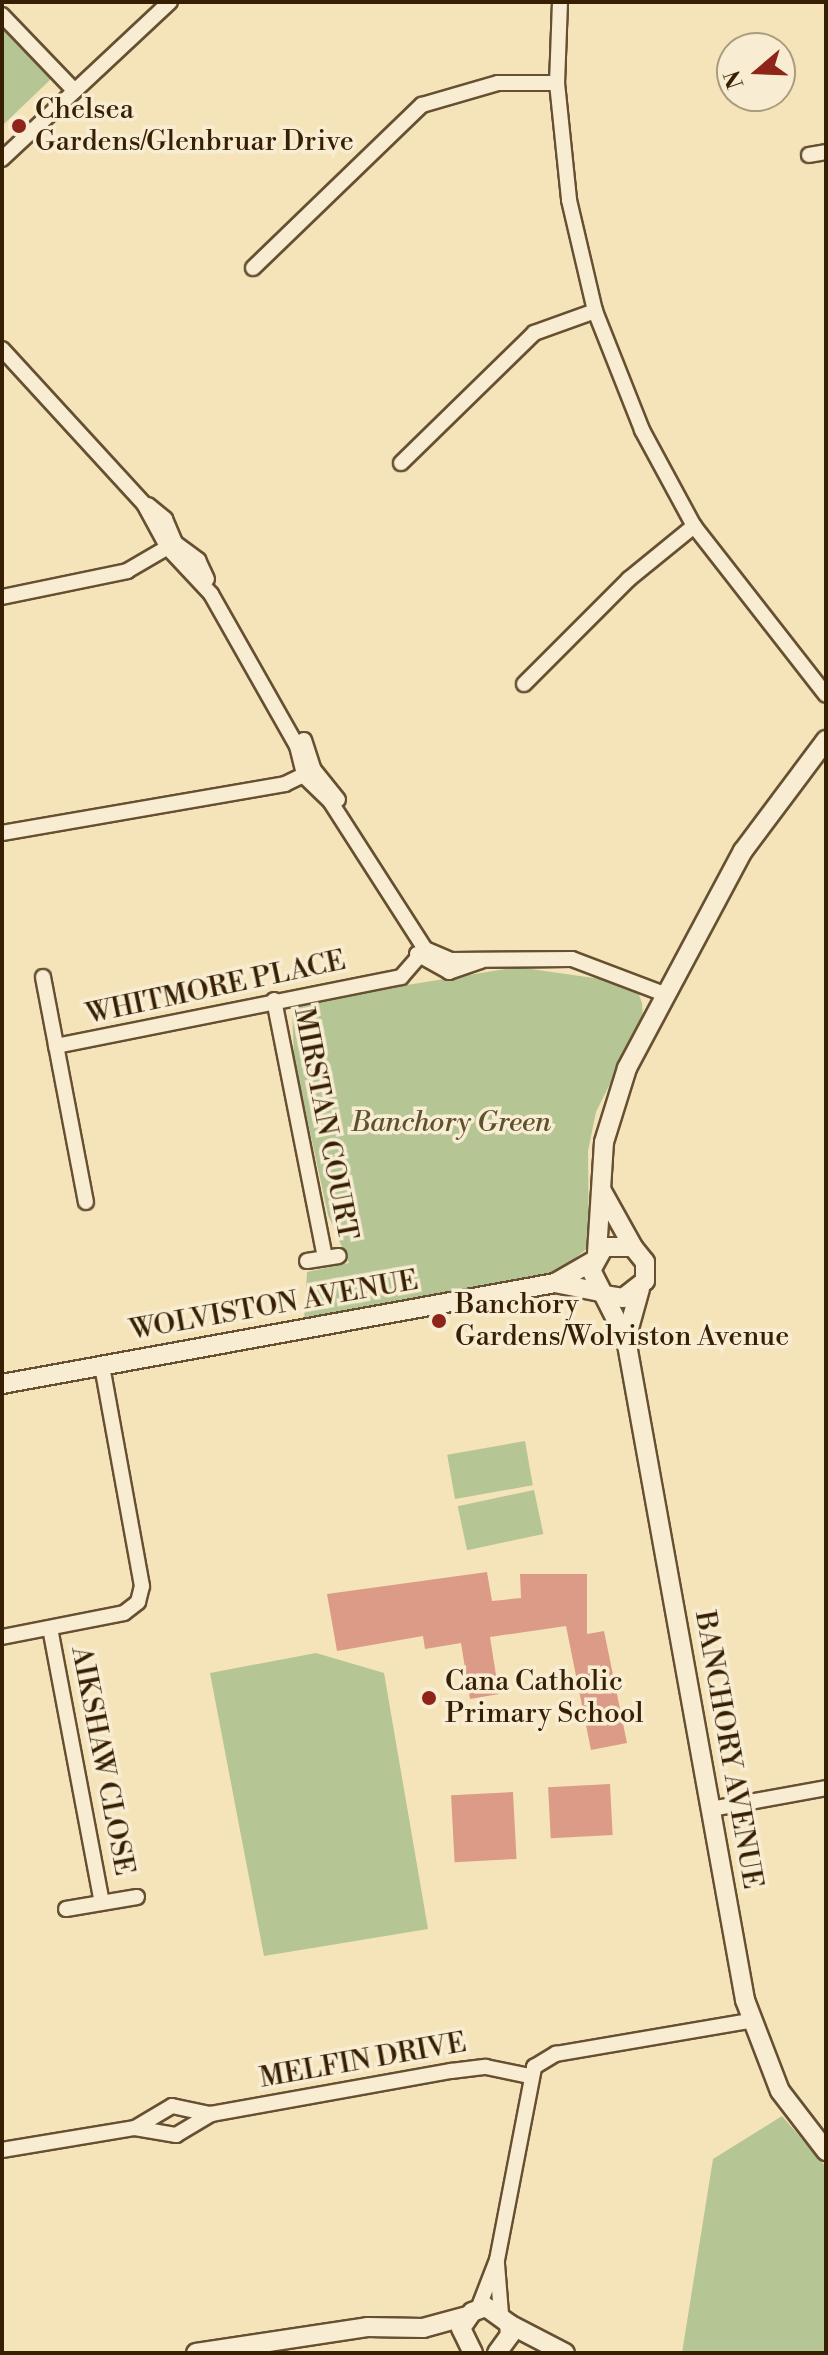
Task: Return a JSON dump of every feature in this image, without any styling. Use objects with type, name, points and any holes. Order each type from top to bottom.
[{"type":"street","points":[[2,159],[170,2]]},
{"type":"street","points":[[560,2],[557,83],[569,200],[595,311],[642,430],[694,526],[826,695]]},
{"type":"street","points":[[2,15],[75,91]]},
{"type":"street","points":[[253,268],[422,105],[498,83],[557,83]]},
{"type":"street","points":[[809,155],[826,152]]},
{"type":"street","points":[[401,463],[534,333],[595,311]]},
{"type":"street","points":[[2,349],[144,504],[165,519],[171,546]]},
{"type":"street","points":[[524,684],[629,579],[694,526]]},
{"type":"street","points":[[171,546],[198,560],[211,594],[283,717],[300,732],[307,772],[336,796],[347,827],[421,954],[441,959],[481,961],[572,959],[664,994]]},
{"type":"street","points":[[2,597],[127,571],[171,546]]},
{"type":"street","points":[[804,663],[826,683]]},
{"type":"street","points":[[602,1191],[633,1247],[645,1262],[640,1289],[623,1298],[602,1293],[592,1280],[595,1257],[602,1191],[612,1106],[664,994],[743,851],[802,777],[826,740]]},
{"type":"street","points":[[802,777],[826,765]]},
{"type":"street","points":[[2,833],[272,785],[307,772]]},
{"type":"street","name":"WHITMORE PLACE","points":[[56,1046],[174,1026],[274,1000],[386,981],[421,954]]},
{"type":"street","name":"WHITMORE PLACE","points":[[43,977],[86,1202]]},
{"type":"street","name":"MIRSTAN COURT","points":[[274,1000],[332,1257],[307,1261]]},
{"type":"street","points":[[595,1257],[613,1243],[633,1247]]},
{"type":"street","name":"WOLVISTON AVENUE","points":[[555,1283],[595,1257]]},
{"type":"street","name":"WOLVISTON AVENUE","points":[[2,1384],[555,1283],[602,1293]]},
{"type":"street","name":"BANCHORY AVENUE","points":[[626,1339],[640,1289]]},
{"type":"street","name":"BANCHORY AVENUE","points":[[602,1293],[626,1339],[750,2021],[780,2091],[826,2151]]},
{"type":"street","points":[[2,1637],[124,1613],[141,1595],[102,1365]]},
{"type":"street","name":"AIKSHAW CLOSE","points":[[50,1628],[102,1902]]},
{"type":"street","points":[[711,1809],[826,1788]]},
{"type":"street","name":"AIKSHAW CLOSE","points":[[66,1909],[137,1897]]},
{"type":"street","points":[[423,2328],[470,2350],[472,2312],[497,2260],[530,2076],[539,2061],[556,2054],[750,2021]]},
{"type":"street","name":"MELFIN DRIVE","points":[[2,2150],[135,2128],[176,2135],[211,2114],[463,2069],[486,2067],[530,2076]]},
{"type":"street","name":"MELFIN DRIVE","points":[[135,2128],[172,2106],[211,2114]]},
{"type":"street","points":[[497,2260],[505,2319],[500,2351],[556,2350]]},
{"type":"street","points":[[196,2353],[367,2327],[423,2328],[472,2312],[505,2319],[556,2350]]},
{"type":"green space","points":[[2,27],[51,79],[2,126]]},
{"type":"green space","name":"Banchory Green","points":[[517,967],[615,981],[638,992],[642,1003],[643,1017],[596,1112],[588,1151],[589,1247],[553,1276],[304,1320],[307,1272],[349,1263],[328,1215],[294,1058],[292,1011],[309,1001]]},
{"type":"green space","points":[[525,1441],[533,1485],[455,1499],[447,1455]]},
{"type":"green space","points":[[534,1490],[543,1534],[467,1550],[458,1506]]},
{"type":"green space","points":[[316,1653],[384,1673],[428,1929],[264,1956],[210,1673]]},
{"type":"green space","points":[[782,2116],[826,2167],[826,2353],[682,2353],[713,2159]]},
{"type":"building","points":[[487,1572],[492,1601],[521,1598],[520,1574],[587,1574],[587,1634],[604,1631],[627,1743],[591,1750],[566,1626],[490,1637],[499,1694],[470,1699],[461,1643],[425,1649],[423,1636],[337,1651],[327,1594]]},
{"type":"building","points":[[610,1784],[613,1835],[551,1838],[548,1787]]},
{"type":"building","points":[[513,1792],[517,1859],[455,1862],[451,1795]]},
{"type":"place","name":"Chelsea Gardens/Glenbruar Drive","points":[[19,126]]},
{"type":"place","name":"Banchory Gardens/Wolviston Avenue","points":[[439,1321]]},
{"type":"place","name":"Cana Catholic Primary School","points":[[429,1698]]}]
